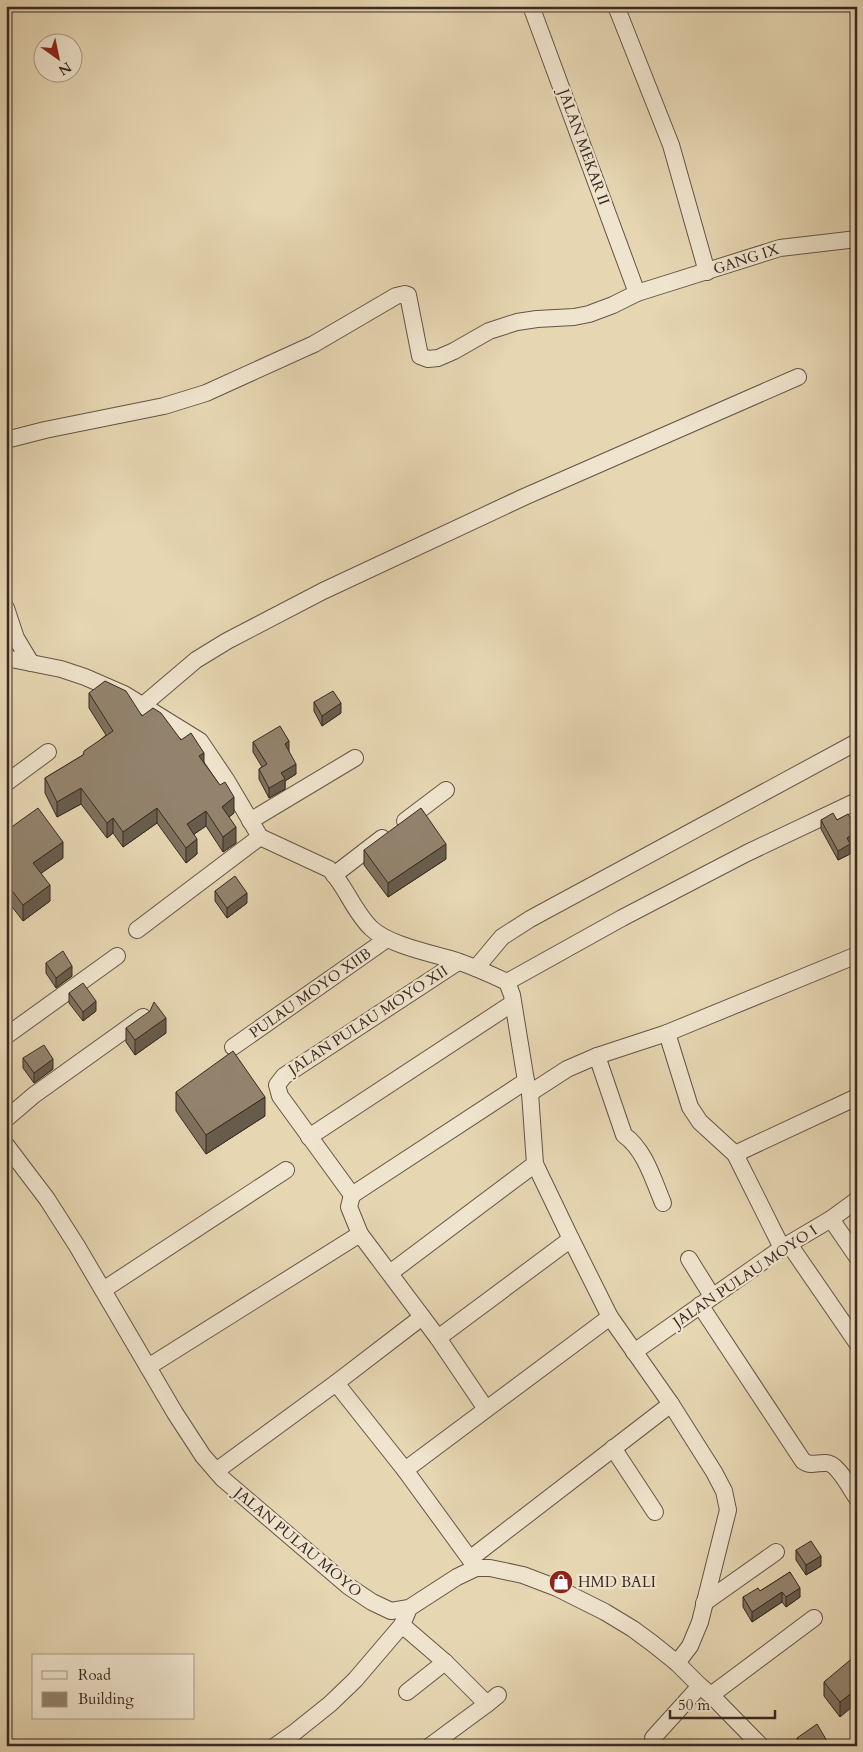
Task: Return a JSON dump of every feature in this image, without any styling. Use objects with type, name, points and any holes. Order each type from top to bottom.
[{"type":"street","name":"JALAN MEKAR II","points":[[531,6],[636,290]]},
{"type":"street","points":[[616,6],[671,145],[707,272]]},
{"type":"street","name":"GANG IX","points":[[6,440],[45,430],[164,406],[213,390],[314,344],[396,296],[403,294],[408,295],[420,356],[428,359],[438,358],[454,352],[489,330],[517,322],[589,314],[613,305],[636,290],[707,272],[780,248],[857,239]]},
{"type":"street","points":[[142,705],[196,660],[227,641],[323,592],[524,497],[798,377]]},
{"type":"street","points":[[6,608],[23,651],[61,669],[85,676],[124,694],[200,741],[227,780],[260,837],[329,869],[339,871],[446,790]]},
{"type":"street","points":[[6,658],[23,651]]},
{"type":"street","points":[[476,968],[502,937],[530,919],[857,742]]},
{"type":"street","points":[[6,783],[48,752]]},
{"type":"street","points":[[250,821],[355,758]]},
{"type":"street","points":[[507,982],[622,918],[738,858],[857,801]]},
{"type":"street","points":[[137,930],[260,837]]},
{"type":"street","points":[[339,871],[354,906],[372,929],[387,939],[476,968],[507,982],[534,1086],[536,1164],[570,1239],[610,1317],[671,1404],[714,1472],[724,1491],[727,1503],[728,1510],[700,1622],[690,1646],[677,1663]]},
{"type":"street","name":"PULAU MOYO XIIB","points":[[233,1047],[387,939]]},
{"type":"street","points":[[486,1409],[438,1338],[360,1234],[349,1207],[352,1195],[534,1086],[567,1069],[597,1056],[667,1032],[857,955]]},
{"type":"street","points":[[6,1036],[117,956]]},
{"type":"street","name":"JALAN PULAU MOYO XII","points":[[310,1137],[280,1096],[277,1085],[279,1080],[458,962]]},
{"type":"street","points":[[352,1195],[310,1137],[513,1003]]},
{"type":"street","points":[[6,1119],[34,1095],[144,1016]]},
{"type":"street","points":[[667,1032],[690,1106],[700,1122],[735,1154],[785,1246],[857,1343]]},
{"type":"street","points":[[597,1056],[624,1135],[634,1142],[641,1153],[663,1203]]},
{"type":"street","points":[[735,1154],[857,1097]]},
{"type":"street","name":"JALAN PULAU MOYO","points":[[6,1146],[46,1199],[103,1290],[194,1444],[216,1471],[229,1485],[332,1573],[361,1595],[391,1611],[409,1608]]},
{"type":"street","points":[[390,1273],[536,1164]]},
{"type":"street","points":[[103,1290],[286,1170]]},
{"type":"street","name":"JALAN PULAU MOYO I","points":[[634,1352],[785,1246],[831,1219],[857,1200]]},
{"type":"street","points":[[831,1219],[857,1257]]},
{"type":"street","points":[[148,1367],[360,1234]]},
{"type":"street","points":[[438,1338],[570,1239]]},
{"type":"street","points":[[689,1259],[706,1300],[803,1462],[809,1465],[826,1463],[836,1466],[857,1498]]},
{"type":"street","points":[[216,1471],[422,1317]]},
{"type":"street","points":[[405,1470],[610,1317]]},
{"type":"street","points":[[336,1383],[405,1470],[473,1563],[524,1575],[557,1588],[633,1629],[677,1663],[761,1746]]},
{"type":"street","points":[[275,1746],[330,1704],[355,1680],[402,1625],[409,1608],[457,1577],[613,1448],[671,1404]]},
{"type":"street","points":[[613,1448],[655,1512]]},
{"type":"street","points":[[704,1604],[776,1552]]},
{"type":"street","points":[[653,1738],[705,1690],[814,1618]]},
{"type":"street","points":[[402,1625],[493,1700],[437,1744]]},
{"type":"street","points":[[407,1692],[445,1662]]},
{"type":"building","points":[[105,681],[126,691],[142,716],[153,708],[161,713],[181,740],[191,733],[204,753],[199,756],[220,785],[225,782],[234,797],[222,807],[236,827],[223,837],[206,811],[187,824],[197,839],[186,848],[157,808],[123,832],[113,818],[107,823],[81,788],[57,802],[45,778],[83,755],[84,751],[113,731],[89,693]]},
{"type":"building","points":[[333,691],[341,703],[322,716],[314,702]]},
{"type":"building","points":[[280,726],[289,741],[285,744],[296,764],[281,773],[285,779],[269,788],[259,769],[267,764],[253,742]]},
{"type":"building","points":[[38,808],[63,842],[33,863],[50,885],[23,905],[6,883],[6,831]]},
{"type":"building","points":[[421,808],[446,844],[388,883],[364,850]]},
{"type":"building","points":[[833,813],[837,820],[848,814],[857,828],[857,832],[847,838],[850,844],[838,851],[821,820]]},
{"type":"building","points":[[235,876],[247,893],[227,908],[215,891]]},
{"type":"building","points":[[63,951],[72,966],[56,978],[46,963]]},
{"type":"building","points":[[83,983],[96,1001],[83,1012],[69,993]]},
{"type":"building","points":[[154,1002],[166,1018],[135,1040],[126,1028],[150,1011]]},
{"type":"building","points":[[44,1045],[53,1059],[34,1073],[23,1058]]},
{"type":"building","points":[[233,1051],[265,1097],[206,1135],[176,1092]]},
{"type":"building","points":[[811,1541],[821,1556],[806,1565],[796,1550]]},
{"type":"building","points":[[790,1572],[800,1588],[786,1597],[782,1592],[752,1612],[743,1597],[758,1588],[760,1591]]},
{"type":"building","points":[[855,1656],[857,1658],[857,1689],[840,1702],[824,1682]]},
{"type":"building","points":[[817,1724],[830,1746],[802,1746],[797,1738]]},
{"type":"place","name":"HMD BALI","points":[[561,1582]]}]
